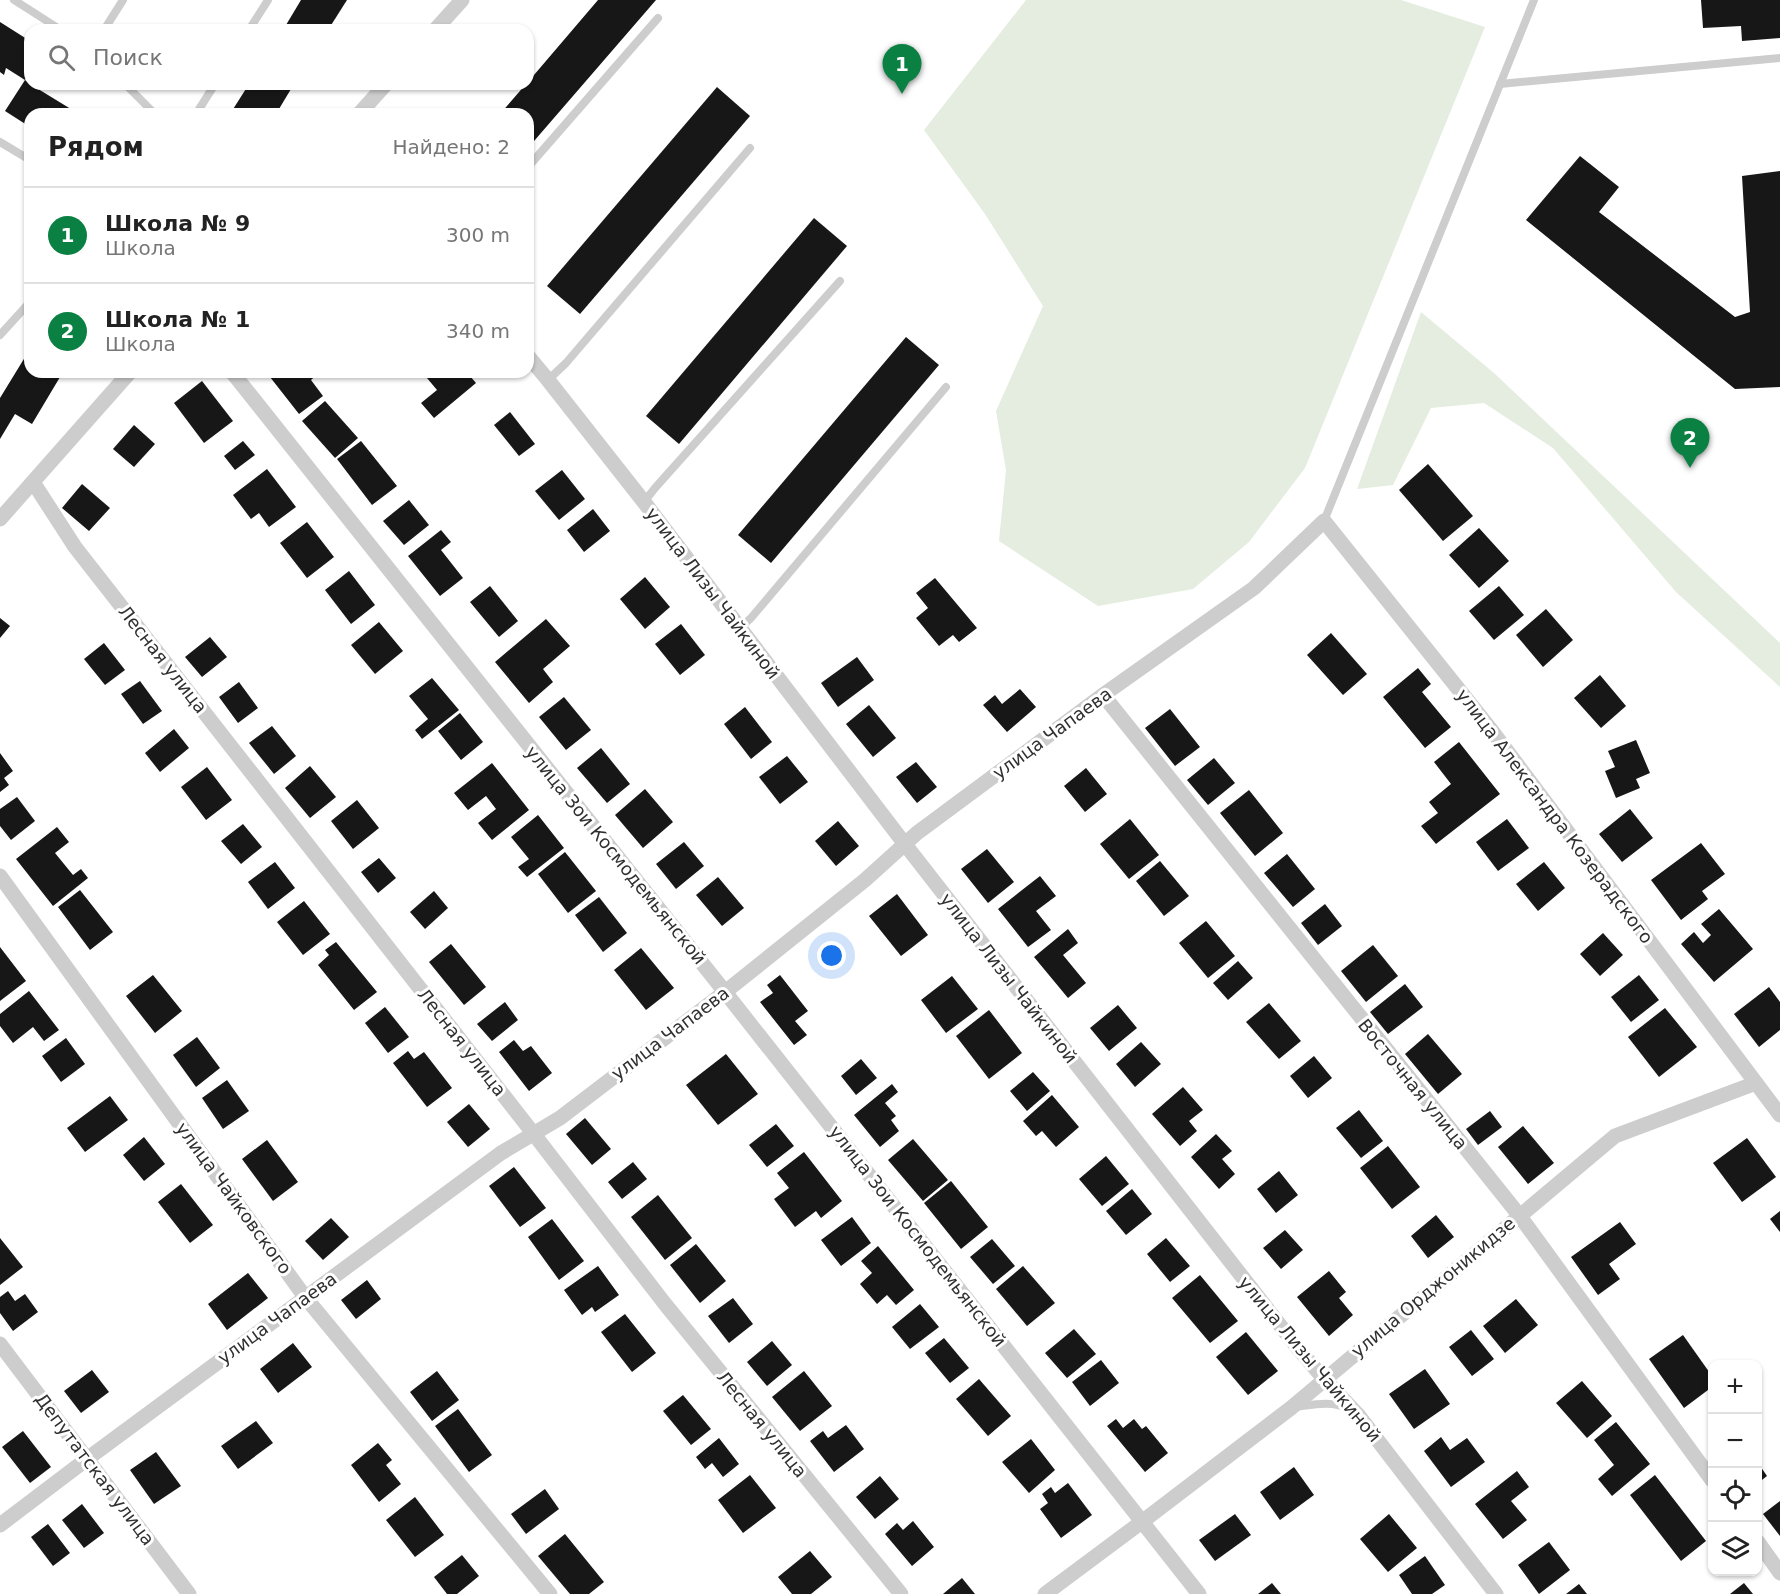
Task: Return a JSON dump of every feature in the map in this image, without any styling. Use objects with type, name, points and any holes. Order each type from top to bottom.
[{"type":"street","points":[[440,24],[462,0]]},
{"type":"street","points":[[364,108],[381,90]]},
{"type":"street","name":"улица Лизы Чайкиной","points":[[534,363],[644,502],[904,843],[1290,1338],[1359,1416],[1496,1594]]},
{"type":"street","points":[[0,519],[125,378]]},
{"type":"street","name":"улица Зои Космодемьянской","points":[[237,378],[725,992],[1199,1594]]},
{"type":"street","name":"Лесная улица","points":[[33,482],[75,547],[708,1358],[901,1594]]},
{"type":"street","name":"улица Чапаева","points":[[0,1525],[501,1153],[560,1118],[725,992],[865,880],[904,843],[1103,695],[1254,588],[1324,521]]},
{"type":"street","name":"улица Александра Козерадского","points":[[1324,521],[1492,731],[1780,1115]]},
{"type":"street","name":"Восточная улица","points":[[1103,695],[1519,1215],[1708,1473]]},
{"type":"street","name":"улица Чайковского","points":[[0,876],[305,1297],[549,1594]]},
{"type":"street","name":"улица Орджоникидзе","points":[[1045,1594],[1291,1408],[1615,1136],[1756,1083]]},
{"type":"street","name":"Депутатская улица","points":[[0,1344],[189,1594]]},
{"type":"street","points":[[1762,1548],[1780,1573]]},
{"type":"lane","points":[[14,0],[52,24]]},
{"type":"lane","points":[[108,24],[123,0]]},
{"type":"lane","points":[[253,24],[268,0]]},
{"type":"lane","points":[[1324,521],[1534,0]]},
{"type":"lane","points":[[534,160],[658,18]]},
{"type":"lane","points":[[1500,84],[1780,58]]},
{"type":"lane","points":[[131,90],[148,108]]},
{"type":"lane","points":[[200,108],[211,90]]},
{"type":"lane","points":[[0,142],[24,156]]},
{"type":"lane","points":[[548,380],[567,363],[750,148]]},
{"type":"lane","points":[[644,502],[840,281]]},
{"type":"lane","points":[[0,335],[24,309]]},
{"type":"lane","points":[[740,629],[946,387]]},
{"type":"lane","points":[[1291,1408],[1328,1404],[1345,1407],[1359,1416]]},
{"type":"shaded area","points":[[1026,0],[1401,0],[1485,27],[1305,468],[1249,542],[1193,589],[1098,606],[999,541],[1006,470],[996,411],[1043,306],[985,214],[924,130]]},
{"type":"shaded area","points":[[1421,312],[1494,373],[1780,643],[1780,687],[1676,592],[1553,448],[1484,403],[1431,408],[1393,485],[1357,489]]},
{"type":"building","points":[[301,0],[347,0],[332,24],[287,24]]},
{"type":"building","points":[[598,0],[656,0],[534,141],[534,108],[505,108],[521,90],[534,90],[534,75]]},
{"type":"building","points":[[1701,0],[1780,0],[1780,38],[1742,41],[1741,26],[1703,28]]},
{"type":"building","points":[[0,22],[24,37],[24,79],[6,68],[4,75],[0,72]]},
{"type":"building","points":[[24,82],[24,90],[40,90],[69,108],[24,108],[24,123],[5,111]]},
{"type":"building","points":[[717,87],[750,116],[580,314],[547,286]]},
{"type":"building","points":[[245,90],[290,90],[280,108],[234,108]]},
{"type":"building","points":[[1580,156],[1619,187],[1599,212],[1735,317],[1750,312],[1742,176],[1780,171],[1780,387],[1735,389],[1526,220]]},
{"type":"building","points":[[814,218],[847,246],[679,444],[646,416]]},
{"type":"building","points":[[906,337],[939,365],[771,563],[738,535]]},
{"type":"building","points":[[24,359],[24,378],[59,378],[32,424],[15,414],[0,439],[0,398]]},
{"type":"building","points":[[271,378],[313,378],[311,380],[323,396],[299,414]]},
{"type":"building","points":[[427,378],[472,378],[476,383],[434,418],[421,403],[437,390]]},
{"type":"building","points":[[202,381],[233,421],[204,443],[174,403]]},
{"type":"building","points":[[325,401],[358,438],[335,458],[302,421]]},
{"type":"building","points":[[510,412],[535,444],[519,456],[494,425]]},
{"type":"building","points":[[134,425],[155,444],[134,467],[113,449]]},
{"type":"building","points":[[243,441],[255,455],[235,470],[224,456]]},
{"type":"building","points":[[361,441],[397,486],[372,505],[337,459]]},
{"type":"building","points":[[1428,464],[1473,516],[1443,541],[1399,490]]},
{"type":"building","points":[[267,469],[296,507],[269,527],[259,513],[251,519],[233,495]]},
{"type":"building","points":[[562,470],[585,499],[559,520],[535,491]]},
{"type":"building","points":[[82,484],[110,508],[89,531],[62,508]]},
{"type":"building","points":[[409,500],[429,525],[404,545],[383,521]]},
{"type":"building","points":[[593,509],[610,531],[584,552],[567,530]]},
{"type":"building","points":[[307,522],[334,557],[307,578],[280,543]]},
{"type":"building","points":[[1479,528],[1509,561],[1479,588],[1449,555]]},
{"type":"building","points":[[441,530],[451,542],[441,550],[463,578],[440,596],[408,556]]},
{"type":"building","points":[[349,571],[375,605],[351,624],[325,590]]},
{"type":"building","points":[[645,577],[670,607],[645,629],[620,599]]},
{"type":"building","points":[[935,578],[977,628],[959,642],[953,635],[939,646],[916,618],[928,608],[916,593]]},
{"type":"building","points":[[490,586],[518,621],[499,637],[470,602]]},
{"type":"building","points":[[1499,586],[1524,615],[1494,640],[1469,611]]},
{"type":"building","points":[[1546,609],[1573,640],[1543,667],[1516,635]]},
{"type":"building","points":[[0,618],[10,626],[0,638]]},
{"type":"building","points":[[546,619],[570,646],[543,669],[553,682],[529,703],[495,662]]},
{"type":"building","points":[[379,622],[403,651],[375,674],[351,645]]},
{"type":"building","points":[[681,624],[705,655],[680,675],[655,644]]},
{"type":"building","points":[[1331,633],[1367,674],[1343,695],[1307,655]]},
{"type":"building","points":[[210,637],[227,657],[202,677],[185,657]]},
{"type":"building","points":[[104,643],[125,670],[105,685],[84,659]]},
{"type":"building","points":[[857,657],[874,680],[838,707],[821,683]]},
{"type":"building","points":[[1418,668],[1431,684],[1422,692],[1451,727],[1425,748],[1383,697]]},
{"type":"building","points":[[1600,675],[1626,706],[1601,728],[1574,698]]},
{"type":"building","points":[[432,678],[459,710],[422,739],[415,730],[428,719],[409,696]]},
{"type":"building","points":[[140,681],[162,711],[143,724],[121,694]]},
{"type":"building","points":[[239,682],[258,708],[238,723],[219,697]]},
{"type":"building","points":[[1020,689],[1036,707],[1007,732],[983,705],[995,695],[1002,704]]},
{"type":"building","points":[[564,697],[591,730],[566,750],[539,717]]},
{"type":"building","points":[[869,705],[896,738],[873,757],[846,724]]},
{"type":"building","points":[[745,707],[772,742],[751,759],[724,724]]},
{"type":"building","points":[[1170,709],[1200,747],[1175,766],[1145,728]]},
{"type":"building","points":[[460,713],[483,742],[461,760],[438,731]]},
{"type":"building","points":[[272,726],[296,756],[274,774],[249,743]]},
{"type":"building","points":[[174,729],[189,748],[160,772],[145,753]]},
{"type":"building","points":[[1636,740],[1650,773],[1636,779],[1640,788],[1616,798],[1605,771],[1615,767],[1608,751]]},
{"type":"building","points":[[1459,742],[1500,794],[1436,844],[1421,826],[1438,813],[1429,802],[1451,784],[1434,762]]},
{"type":"building","points":[[601,748],[630,784],[607,803],[577,768]]},
{"type":"building","points":[[0,753],[13,771],[4,778],[9,785],[0,792]]},
{"type":"building","points":[[787,756],[808,782],[780,804],[759,777]]},
{"type":"building","points":[[1214,758],[1235,783],[1208,805],[1187,780]]},
{"type":"building","points":[[916,762],[937,787],[917,803],[896,777]]},
{"type":"building","points":[[492,763],[529,810],[492,840],[478,823],[496,809],[486,796],[468,810],[454,793]]},
{"type":"building","points":[[310,766],[336,797],[310,818],[285,788]]},
{"type":"building","points":[[207,767],[232,800],[206,820],[181,787]]},
{"type":"building","points":[[1086,768],[1107,794],[1085,812],[1064,786]]},
{"type":"building","points":[[645,789],[673,822],[643,848],[615,815]]},
{"type":"building","points":[[1249,790],[1283,833],[1255,856],[1220,813]]},
{"type":"building","points":[[17,797],[35,821],[11,840],[0,826],[0,809]]},
{"type":"building","points":[[357,800],[379,828],[353,849],[331,821]]},
{"type":"building","points":[[1630,809],[1653,838],[1622,862],[1599,834]]},
{"type":"building","points":[[538,815],[564,848],[527,877],[518,867],[529,859],[511,837]]},
{"type":"building","points":[[1130,819],[1159,855],[1129,879],[1100,844]]},
{"type":"building","points":[[1507,819],[1529,848],[1498,871],[1476,842]]},
{"type":"building","points":[[838,821],[859,846],[836,866],[815,841]]},
{"type":"building","points":[[243,824],[262,847],[241,864],[221,841]]},
{"type":"building","points":[[57,827],[69,842],[55,853],[73,875],[81,869],[88,878],[53,906],[16,859]]},
{"type":"building","points":[[684,842],[704,866],[676,889],[656,864]]},
{"type":"building","points":[[1701,843],[1725,874],[1702,891],[1708,899],[1681,920],[1651,880]]},
{"type":"building","points":[[987,849],[1014,882],[988,903],[961,869]]},
{"type":"building","points":[[565,852],[596,891],[568,913],[538,874]]},
{"type":"building","points":[[1287,854],[1315,889],[1293,907],[1264,873]]},
{"type":"building","points":[[379,858],[396,878],[378,893],[361,872]]},
{"type":"building","points":[[1160,861],[1189,896],[1164,916],[1136,881]]},
{"type":"building","points":[[275,862],[295,888],[268,909],[248,882]]},
{"type":"building","points":[[1544,862],[1565,888],[1538,911],[1516,884]]},
{"type":"building","points":[[1040,876],[1056,896],[1036,911],[1051,930],[1028,947],[998,909]]},
{"type":"building","points":[[718,877],[744,908],[722,926],[696,895]]},
{"type":"building","points":[[80,890],[113,932],[90,950],[58,907]]},
{"type":"building","points":[[434,891],[448,908],[425,929],[410,912]]},
{"type":"building","points":[[897,894],[928,935],[901,956],[869,916]]},
{"type":"building","points":[[599,897],[627,933],[603,952],[575,915]]},
{"type":"building","points":[[304,901],[330,934],[303,955],[277,922]]},
{"type":"building","points":[[1325,904],[1342,926],[1318,945],[1301,923]]},
{"type":"building","points":[[1719,909],[1753,949],[1714,982],[1681,944],[1694,932],[1703,943],[1711,935],[1701,924]]},
{"type":"building","points":[[1206,921],[1235,956],[1208,978],[1179,943]]},
{"type":"building","points":[[1068,929],[1078,943],[1063,955],[1086,983],[1068,998],[1034,957]]},
{"type":"building","points":[[1603,933],[1623,955],[1600,976],[1580,954]]},
{"type":"building","points":[[336,942],[377,992],[354,1010],[318,965],[329,955],[325,950]]},
{"type":"building","points":[[451,944],[486,987],[464,1005],[429,962]]},
{"type":"building","points":[[1373,945],[1398,976],[1366,1002],[1341,971]]},
{"type":"building","points":[[0,947],[26,981],[0,1001]]},
{"type":"building","points":[[641,948],[674,988],[646,1010],[614,970]]},
{"type":"building","points":[[1238,961],[1253,978],[1228,1000],[1213,983]]},
{"type":"building","points":[[153,975],[182,1011],[155,1033],[126,996]]},
{"type":"building","points":[[780,975],[808,1011],[795,1021],[807,1035],[794,1045],[760,1002],[773,993],[767,985]]},
{"type":"building","points":[[1639,975],[1659,1000],[1631,1022],[1611,997]]},
{"type":"building","points":[[952,976],[978,1009],[946,1033],[921,1000]]},
{"type":"building","points":[[1405,984],[1423,1007],[1388,1034],[1370,1012]]},
{"type":"building","points":[[1769,987],[1780,1002],[1780,1030],[1759,1047],[1734,1014]]},
{"type":"building","points":[[29,991],[59,1030],[44,1041],[33,1027],[13,1043],[0,1026],[0,1014]]},
{"type":"building","points":[[505,1002],[518,1020],[492,1041],[477,1024]]},
{"type":"building","points":[[1269,1003],[1301,1041],[1279,1059],[1246,1022]]},
{"type":"building","points":[[1118,1005],[1137,1028],[1109,1051],[1090,1028]]},
{"type":"building","points":[[385,1007],[409,1037],[388,1053],[365,1023]]},
{"type":"building","points":[[1665,1008],[1697,1047],[1659,1077],[1628,1037]]},
{"type":"building","points":[[989,1010],[1022,1053],[989,1079],[956,1036]]},
{"type":"building","points":[[1428,1034],[1462,1074],[1438,1094],[1405,1054]]},
{"type":"building","points":[[197,1037],[220,1068],[196,1087],[173,1055]]},
{"type":"building","points":[[66,1038],[85,1064],[61,1082],[42,1056]]},
{"type":"building","points":[[514,1040],[523,1051],[531,1046],[552,1073],[529,1091],[499,1052]]},
{"type":"building","points":[[1141,1042],[1161,1064],[1135,1087],[1116,1064]]},
{"type":"building","points":[[408,1051],[414,1059],[424,1052],[452,1088],[427,1107],[393,1063]]},
{"type":"building","points":[[726,1054],[758,1094],[718,1125],[686,1085]]},
{"type":"building","points":[[1314,1056],[1332,1078],[1308,1098],[1290,1076]]},
{"type":"building","points":[[861,1059],[877,1078],[856,1095],[841,1076]]},
{"type":"building","points":[[1033,1072],[1050,1091],[1027,1111],[1010,1091]]},
{"type":"building","points":[[227,1080],[249,1111],[223,1129],[202,1098]]},
{"type":"building","points":[[892,1084],[898,1092],[885,1103],[896,1116],[891,1120],[899,1131],[880,1147],[854,1115]]},
{"type":"building","points":[[1183,1087],[1203,1110],[1189,1121],[1197,1131],[1180,1146],[1152,1114]]},
{"type":"building","points":[[1052,1095],[1079,1127],[1056,1147],[1042,1131],[1036,1136],[1023,1121]]},
{"type":"building","points":[[110,1096],[128,1120],[85,1152],[67,1128]]},
{"type":"building","points":[[469,1104],[490,1129],[468,1147],[447,1122]]},
{"type":"building","points":[[1359,1110],[1383,1141],[1361,1158],[1336,1128]]},
{"type":"building","points":[[1490,1111],[1502,1127],[1478,1145],[1466,1129]]},
{"type":"building","points":[[585,1118],[611,1149],[592,1165],[566,1134]]},
{"type":"building","points":[[776,1124],[794,1146],[767,1167],[749,1145]]},
{"type":"building","points":[[1523,1126],[1554,1163],[1528,1184],[1498,1147]]},
{"type":"building","points":[[1216,1134],[1232,1151],[1222,1159],[1235,1174],[1219,1189],[1191,1157]]},
{"type":"building","points":[[144,1137],[165,1164],[144,1181],[123,1155]]},
{"type":"building","points":[[1747,1138],[1776,1177],[1742,1202],[1713,1163]]},
{"type":"building","points":[[913,1139],[948,1180],[923,1201],[888,1160]]},
{"type":"building","points":[[267,1140],[298,1182],[273,1201],[242,1159]]},
{"type":"building","points":[[1388,1146],[1420,1187],[1392,1209],[1360,1168]]},
{"type":"building","points":[[804,1152],[842,1201],[821,1218],[816,1211],[795,1227],[774,1199],[789,1188],[777,1173]]},
{"type":"building","points":[[1106,1156],[1129,1184],[1102,1206],[1079,1179]]},
{"type":"building","points":[[633,1162],[647,1179],[622,1199],[608,1182]]},
{"type":"building","points":[[514,1167],[546,1208],[520,1227],[489,1186]]},
{"type":"building","points":[[1279,1171],[1298,1195],[1276,1213],[1257,1189]]},
{"type":"building","points":[[951,1181],[988,1227],[961,1249],[924,1203]]},
{"type":"building","points":[[181,1184],[213,1225],[190,1243],[158,1202]]},
{"type":"building","points":[[1132,1189],[1152,1214],[1126,1235],[1106,1211]]},
{"type":"building","points":[[658,1195],[692,1238],[665,1260],[631,1217]]},
{"type":"building","points":[[1780,1211],[1780,1232],[1770,1219]]},
{"type":"building","points":[[1436,1215],[1454,1237],[1428,1258],[1411,1236]]},
{"type":"building","points":[[852,1217],[871,1243],[841,1266],[821,1240]]},
{"type":"building","points":[[331,1218],[349,1237],[323,1260],[305,1241]]},
{"type":"building","points":[[552,1219],[584,1261],[559,1280],[528,1237]]},
{"type":"building","points":[[1620,1222],[1636,1244],[1609,1264],[1620,1279],[1598,1295],[1571,1257]]},
{"type":"building","points":[[1285,1230],[1303,1250],[1281,1269],[1263,1248]]},
{"type":"building","points":[[0,1238],[23,1267],[0,1285]]},
{"type":"building","points":[[1166,1238],[1190,1266],[1170,1282],[1147,1254]]},
{"type":"building","points":[[992,1239],[1015,1266],[993,1284],[970,1257]]},
{"type":"building","points":[[696,1244],[726,1281],[700,1303],[670,1265]]},
{"type":"building","points":[[878,1246],[914,1290],[896,1305],[887,1295],[877,1304],[860,1284],[872,1273],[861,1261]]},
{"type":"building","points":[[598,1266],[619,1295],[595,1312],[592,1307],[582,1315],[564,1290]]},
{"type":"building","points":[[1023,1266],[1055,1303],[1027,1326],[996,1289]]},
{"type":"building","points":[[1329,1271],[1346,1292],[1339,1298],[1353,1315],[1329,1336],[1297,1297]]},
{"type":"building","points":[[248,1273],[268,1298],[227,1330],[208,1304]]},
{"type":"building","points":[[1200,1275],[1238,1321],[1210,1343],[1172,1298]]},
{"type":"building","points":[[367,1280],[381,1299],[356,1319],[341,1300]]},
{"type":"building","points":[[8,1291],[15,1301],[25,1294],[38,1312],[13,1331],[0,1313],[0,1297]]},
{"type":"building","points":[[733,1298],[753,1324],[729,1343],[708,1316]]},
{"type":"building","points":[[1516,1299],[1538,1325],[1505,1353],[1483,1326]]},
{"type":"building","points":[[920,1304],[939,1327],[910,1349],[892,1327]]},
{"type":"building","points":[[625,1314],[656,1353],[632,1372],[601,1332]]},
{"type":"building","points":[[1074,1329],[1096,1354],[1067,1378],[1045,1353]]},
{"type":"building","points":[[1471,1330],[1494,1359],[1472,1376],[1449,1347]]},
{"type":"building","points":[[1246,1332],[1278,1371],[1248,1395],[1216,1357]]},
{"type":"building","points":[[1683,1335],[1708,1370],[1708,1390],[1684,1408],[1649,1359]]},
{"type":"building","points":[[944,1338],[969,1368],[950,1383],[925,1353]]},
{"type":"building","points":[[772,1341],[792,1365],[767,1386],[747,1362]]},
{"type":"building","points":[[293,1343],[312,1367],[278,1393],[260,1369]]},
{"type":"building","points":[[1101,1360],[1119,1383],[1090,1406],[1072,1382]]},
{"type":"building","points":[[1425,1369],[1450,1404],[1414,1429],[1389,1394]]},
{"type":"building","points":[[92,1370],[109,1392],[81,1413],[64,1391]]},
{"type":"building","points":[[437,1371],[459,1400],[432,1421],[410,1392]]},
{"type":"building","points":[[804,1371],[832,1406],[800,1431],[772,1397]]},
{"type":"building","points":[[979,1379],[1011,1416],[988,1436],[956,1399]]},
{"type":"building","points":[[1582,1381],[1612,1416],[1587,1438],[1556,1403]]},
{"type":"building","points":[[683,1395],[711,1429],[691,1445],[663,1411]]},
{"type":"building","points":[[458,1409],[492,1455],[469,1472],[435,1426]]},
{"type":"building","points":[[1116,1419],[1123,1428],[1134,1419],[1142,1429],[1146,1426],[1168,1453],[1145,1472],[1107,1426]]},
{"type":"building","points":[[256,1421],[273,1443],[238,1469],[221,1446]]},
{"type":"building","points":[[1616,1422],[1650,1464],[1612,1496],[1598,1479],[1614,1465],[1594,1440]]},
{"type":"building","points":[[846,1425],[864,1449],[834,1472],[810,1441],[823,1431],[828,1438]]},
{"type":"building","points":[[23,1431],[51,1467],[30,1483],[2,1447]]},
{"type":"building","points":[[1441,1437],[1450,1450],[1467,1438],[1485,1462],[1451,1487],[1424,1451]]},
{"type":"building","points":[[719,1438],[739,1464],[723,1477],[712,1463],[705,1469],[696,1457]]},
{"type":"building","points":[[1031,1439],[1055,1470],[1029,1493],[1002,1462]]},
{"type":"building","points":[[378,1443],[392,1460],[386,1465],[401,1484],[379,1502],[351,1465]]},
{"type":"building","points":[[156,1452],[181,1486],[154,1504],[130,1470]]},
{"type":"building","points":[[1294,1467],[1314,1495],[1280,1520],[1260,1492]]},
{"type":"building","points":[[1762,1469],[1767,1476],[1762,1480]]},
{"type":"building","points":[[1517,1471],[1529,1487],[1511,1501],[1527,1520],[1503,1539],[1475,1504]]},
{"type":"building","points":[[750,1475],[776,1508],[743,1533],[718,1500]]},
{"type":"building","points":[[1655,1475],[1706,1541],[1681,1561],[1630,1495]]},
{"type":"building","points":[[880,1476],[899,1499],[875,1519],[856,1497]]},
{"type":"building","points":[[1068,1483],[1092,1515],[1061,1538],[1040,1509],[1048,1503],[1042,1494],[1051,1487],[1055,1493]]},
{"type":"building","points":[[545,1489],[559,1509],[526,1534],[511,1514]]},
{"type":"building","points":[[415,1497],[444,1535],[415,1557],[386,1520]]},
{"type":"building","points":[[1780,1501],[1780,1536],[1763,1514]]},
{"type":"building","points":[[82,1504],[104,1533],[84,1548],[62,1520]]},
{"type":"building","points":[[1235,1514],[1251,1535],[1215,1561],[1199,1540]]},
{"type":"building","points":[[1389,1514],[1417,1548],[1388,1572],[1360,1539]]},
{"type":"building","points":[[913,1521],[934,1547],[912,1566],[885,1534],[897,1523],[903,1530]]},
{"type":"building","points":[[48,1524],[70,1553],[53,1566],[31,1537]]},
{"type":"building","points":[[565,1534],[604,1582],[589,1594],[570,1594],[538,1556]]},
{"type":"building","points":[[1549,1542],[1570,1570],[1539,1594],[1518,1565]]},
{"type":"building","points":[[810,1551],[832,1577],[811,1594],[792,1594],[778,1577]]},
{"type":"building","points":[[462,1555],[479,1576],[457,1594],[447,1594],[434,1577]]},
{"type":"building","points":[[1425,1556],[1445,1585],[1432,1594],[1412,1594],[1399,1575]]},
{"type":"building","points":[[962,1578],[975,1594],[943,1594]]},
{"type":"building","points":[[1272,1583],[1281,1594],[1258,1594]]},
{"type":"building","points":[[1744,1583],[1753,1594],[1730,1594]]},
{"type":"building","points":[[1579,1584],[1587,1594],[1566,1594]]},
{"type":"place","name":"Школа № 9","points":[[902,94]]},
{"type":"place","name":"Школа № 1","points":[[1690,468]]}]
